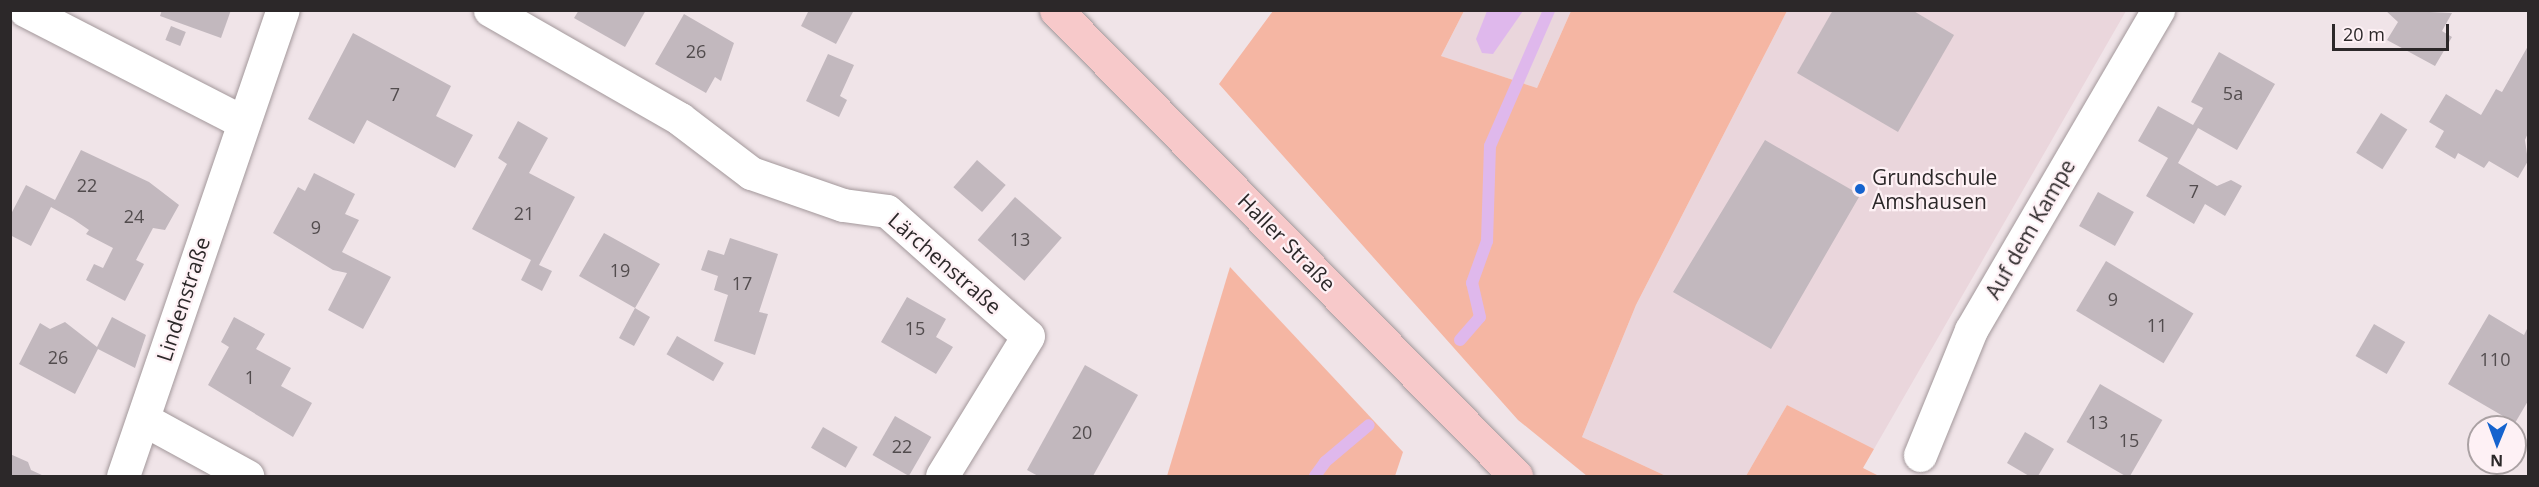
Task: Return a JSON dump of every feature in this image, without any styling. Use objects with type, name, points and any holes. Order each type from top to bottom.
[{"type":"main road","name":"Haller Straße","points":[[1056,10],[1516,477]]},
{"type":"street","points":[[25,10],[243,122]]},
{"type":"street","name":"Lindenstraße","points":[[123,477],[243,122],[284,10]]},
{"type":"street","name":"Lärchenstraße","points":[[490,10],[680,119],[751,173],[843,205],[887,211],[1028,336],[942,477]]},
{"type":"street","name":"Auf dem Kampe","points":[[1920,455],[1971,330],[2158,10]]},
{"type":"street","points":[[143,419],[247,477]]},
{"type":"shaded area","points":[[1273,11],[1464,11],[1441,56],[1537,88],[1571,11],[1787,11],[1636,305],[1582,437],[1666,476],[1587,476],[1518,420],[1219,84]]},
{"type":"shaded area","points":[[1464,11],[1571,11],[1537,88],[1441,56]]},
{"type":"shaded area","points":[[1487,11],[1523,11],[1493,54],[1482,53],[1476,39]]},
{"type":"shaded area","name":"Grundschule Amshausen","points":[[1787,11],[2126,11],[1874,449],[1787,405],[1746,476],[1666,476],[1582,437],[1636,305]]},
{"type":"shaded area","points":[[1230,267],[1403,452],[1395,476],[1167,476]]},
{"type":"shaded area","points":[[1787,405],[1874,449],[1863,468],[1879,476],[1746,476]]},
{"type":"building","points":[[162,10],[231,10],[221,38],[160,16]]},
{"type":"building","points":[[579,10],[646,10],[625,47],[574,18]]},
{"type":"building","points":[[809,10],[854,10],[836,44],[801,26]]},
{"type":"building","points":[[1833,10],[1912,10],[1954,35],[1898,132],[1797,73]]},
{"type":"building","points":[[2385,10],[2452,13],[2442,31],[2452,37],[2435,66],[2387,40],[2398,22]]},
{"type":"building","points":[[684,14],[734,43],[721,81],[715,77],[706,93],[655,64]]},
{"type":"building","points":[[171,26],[186,32],[180,46],[165,40]]},
{"type":"building","points":[[353,33],[451,86],[436,116],[473,135],[455,168],[367,120],[354,144],[308,119]]},
{"type":"building","points":[[2528,46],[2528,133],[2525,140],[2528,161],[2518,178],[2489,161],[2484,168],[2458,153],[2455,159],[2435,147],[2444,131],[2429,122],[2446,94],[2481,115],[2496,89],[2502,92]]},
{"type":"building","points":[[2219,52],[2275,84],[2237,150],[2198,128],[2178,163],[2217,186],[2231,180],[2242,186],[2225,216],[2205,204],[2194,224],[2146,196],[2168,158],[2138,141],[2158,106],[2193,125],[2203,108],[2191,102]]},
{"type":"building","points":[[828,54],[854,65],[840,96],[847,100],[839,117],[806,101]]},
{"type":"building","points":[[2381,113],[2407,129],[2382,169],[2356,153]]},
{"type":"building","points":[[518,121],[548,138],[529,173],[575,197],[539,265],[552,271],[542,291],[521,280],[531,260],[472,229],[507,164],[498,158]]},
{"type":"building","points":[[1765,140],[1864,197],[1859,197],[1771,349],[1673,292]]},
{"type":"building","points":[[81,150],[149,182],[179,205],[165,230],[153,228],[136,260],[144,264],[125,301],[86,280],[94,264],[103,268],[113,248],[86,234],[89,230],[73,219],[51,207],[31,246],[10,235],[10,216],[26,185],[55,200]]},
{"type":"building","points":[[977,160],[1006,185],[982,212],[953,187]]},
{"type":"building","points":[[314,173],[355,194],[345,214],[359,220],[342,252],[391,277],[363,329],[328,310],[347,273],[333,270],[273,233],[298,187],[305,191]]},
{"type":"building","points":[[2098,192],[2134,212],[2115,246],[2079,226]]},
{"type":"building","points":[[1015,197],[1062,238],[1024,281],[978,240]]},
{"type":"building","points":[[604,233],[660,264],[635,308],[579,276]]},
{"type":"building","points":[[730,238],[778,254],[759,312],[768,314],[755,355],[714,341],[728,295],[714,290],[718,276],[701,270],[708,250],[724,255]]},
{"type":"building","points":[[2106,261],[2193,314],[2164,363],[2076,311]]},
{"type":"building","points":[[907,297],[946,319],[936,337],[953,347],[936,374],[881,342]]},
{"type":"building","points":[[635,308],[650,317],[634,346],[619,338]]},
{"type":"building","points":[[2489,314],[2524,335],[2528,327],[2528,401],[2520,415],[2501,415],[2448,384]]},
{"type":"building","points":[[112,317],[146,335],[135,368],[98,349],[75,394],[19,364],[40,323],[50,329],[65,322],[97,347]]},
{"type":"building","points":[[234,317],[265,334],[256,349],[291,368],[281,386],[312,403],[293,437],[208,385],[229,347],[221,342]]},
{"type":"building","points":[[2374,324],[2405,342],[2387,374],[2356,356]]},
{"type":"building","points":[[677,336],[724,363],[713,381],[666,354]]},
{"type":"building","points":[[1085,365],[1138,395],[1093,476],[1038,476],[1027,470]]},
{"type":"building","points":[[2100,384],[2162,420],[2130,476],[2125,476],[2066,442]]},
{"type":"building","points":[[895,416],[931,437],[909,476],[872,455]]},
{"type":"building","points":[[823,427],[858,447],[846,468],[811,448]]},
{"type":"building","points":[[2025,432],[2054,449],[2038,476],[2029,476],[2007,463]]},
{"type":"building","points":[[10,454],[28,462],[31,470],[44,476],[10,476]]},
{"type":"waterway","points":[[1460,340],[1480,317],[1472,283],[1487,241],[1490,146],[1549,10]]},
{"type":"waterway","points":[[1315,476],[1325,462],[1369,425]]},
{"type":"place","name":"Grundschule Amshausen","points":[[1860,189]]}]
